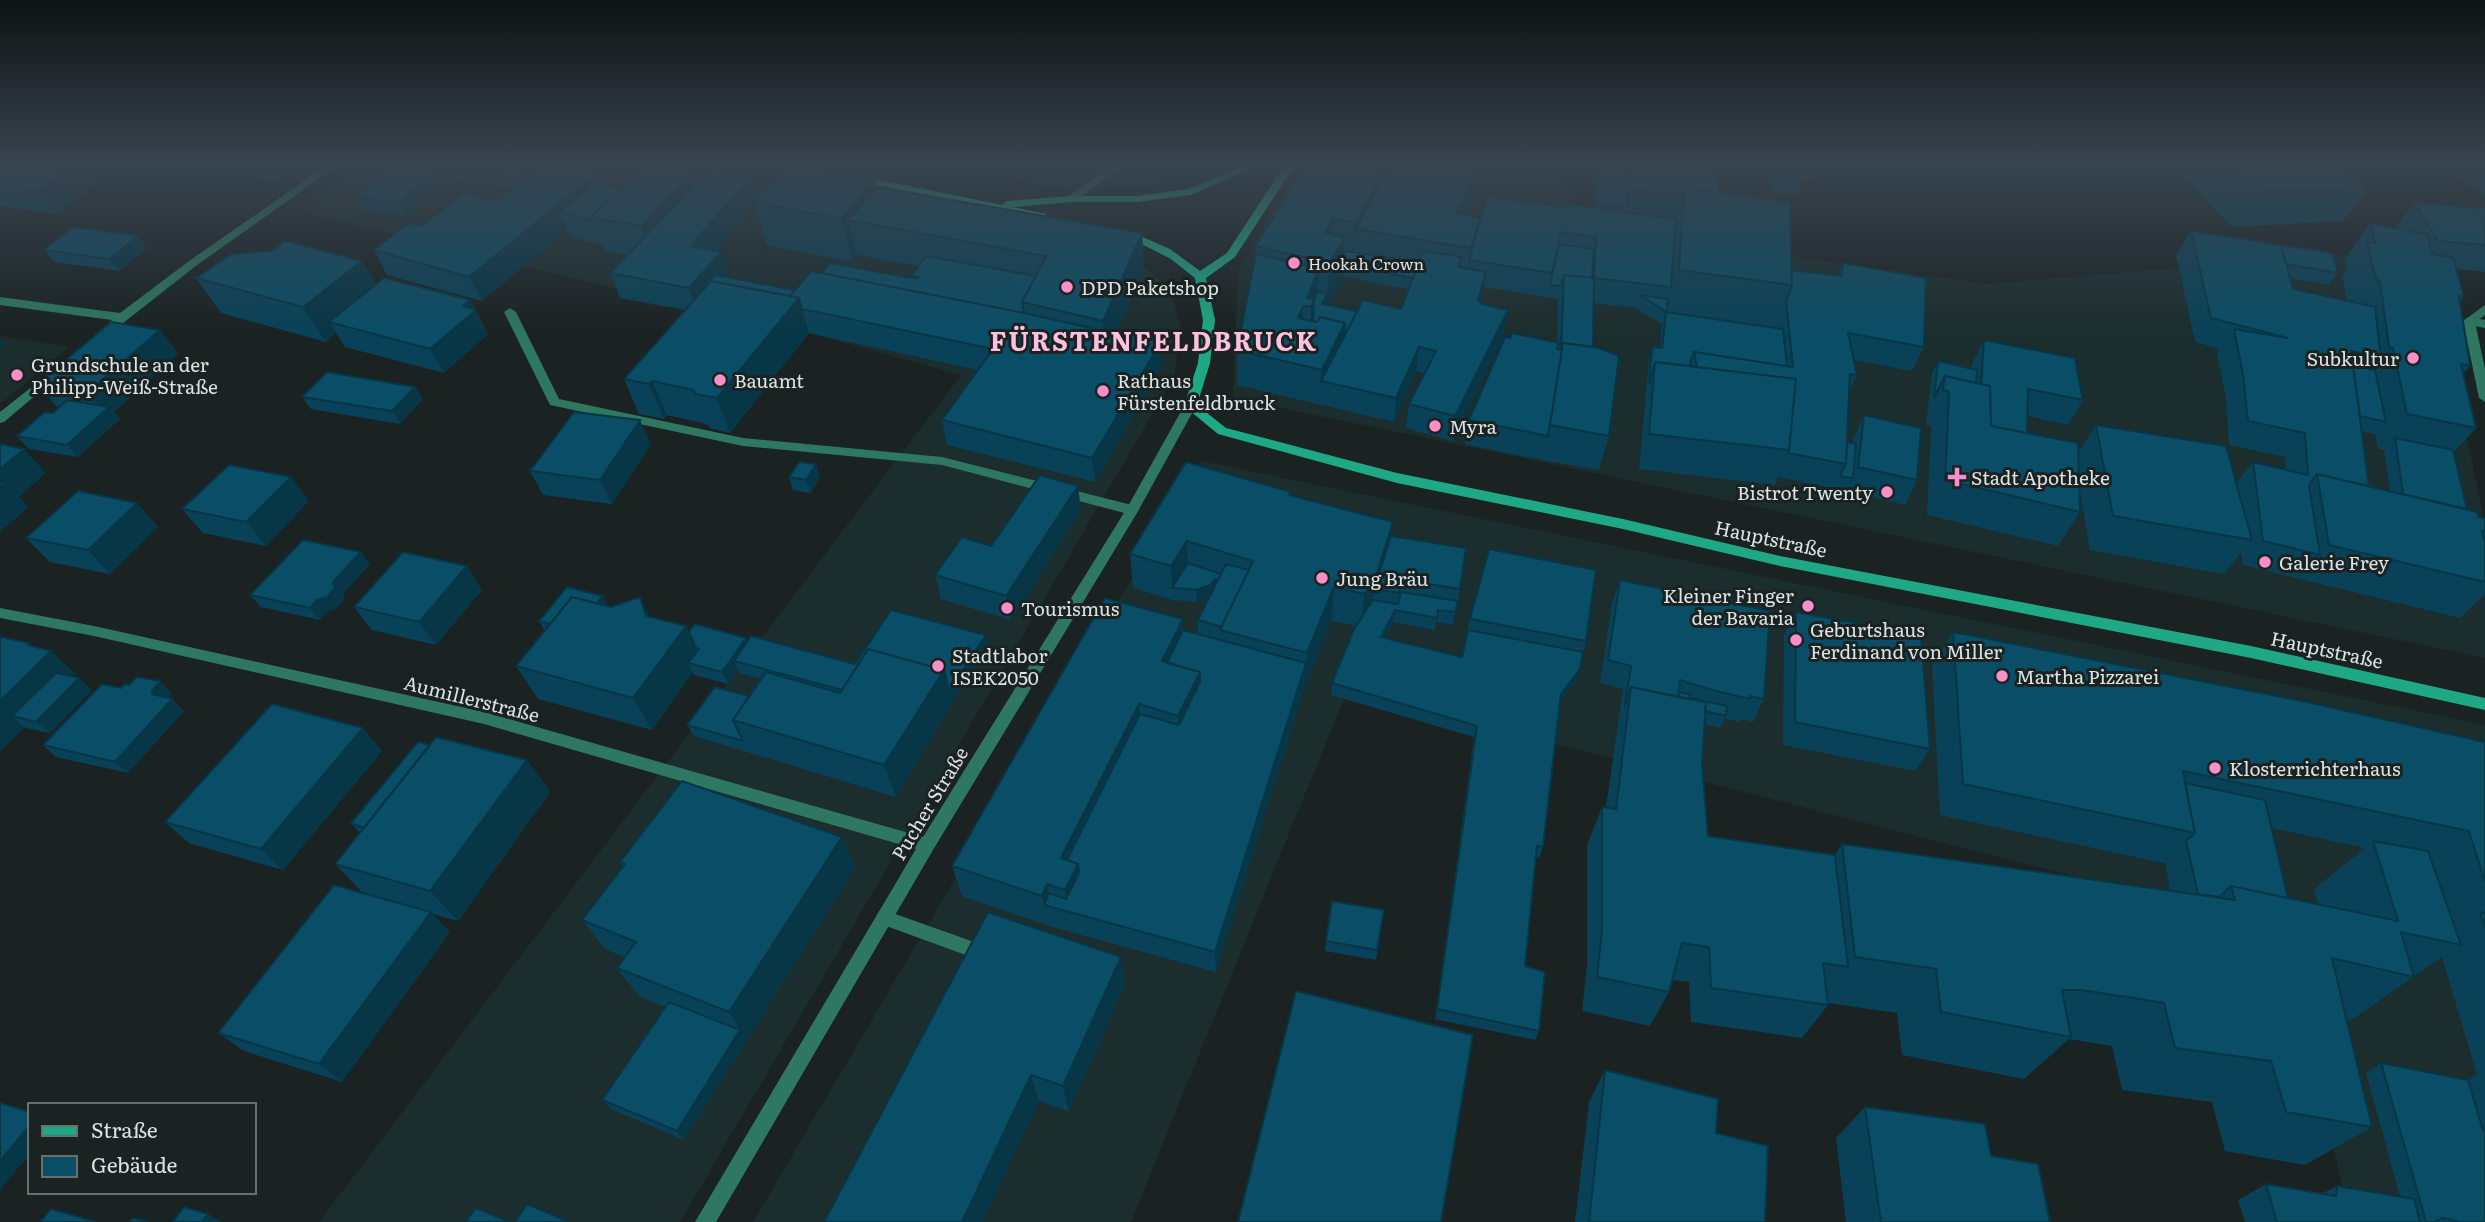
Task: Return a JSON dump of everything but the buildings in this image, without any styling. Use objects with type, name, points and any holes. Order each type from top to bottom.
[{"type":"street","points":[[90,343],[120,317],[256,220]]},
{"type":"street","points":[[1200,277],[1231,254],[1253,220]]},
{"type":"street","points":[[1113,231],[1155,245],[1182,260],[1200,277],[1209,320],[1204,363],[1190,406]]},
{"type":"street","points":[[0,301],[120,317]]},
{"type":"street","points":[[2469,321],[2485,309]]},
{"type":"street","points":[[510,312],[554,402],[743,442],[942,461],[1132,510]]},
{"type":"street","points":[[2469,321],[2485,324]]},
{"type":"street","points":[[2469,321],[2485,398]]},
{"type":"street","points":[[0,419],[60,368]]},
{"type":"street","name":"Pucher Straße","points":[[705,1222],[927,845],[1132,510],[1190,406]]},
{"type":"street","name":"Hauptstraße","points":[[1190,406],[1222,430],[1398,478],[1623,524],[1780,561],[2251,652],[2485,704]]},
{"type":"street","name":"Aumillerstraße","points":[[0,614],[107,634],[484,718],[927,845]]},
{"type":"street","points":[[884,918],[990,956]]},
{"type":"shaded area","points":[[336,220],[951,220],[1124,256],[1152,272],[1170,291],[1181,326],[1174,377],[680,1222],[319,1222],[961,375],[809,333],[724,315]]},
{"type":"shaded area","points":[[1268,220],[1573,220],[1572,226],[1986,284],[2393,250],[2438,294],[2485,525],[2485,658],[1233,398],[1238,271]]},
{"type":"shaded area","name":"Grundschule an der Philipp-Weiß-Straße","points":[[0,336],[69,347],[0,404]]},
{"type":"shaded area","points":[[1201,461],[2485,725],[2485,1222],[2350,1222],[2285,930],[1347,691],[1131,1222],[753,1222]]},
{"type":"place","name":"Hookah Crown","points":[[1294,263]]},
{"type":"place","name":"DPD Paketshop","points":[[1067,287]]},
{"type":"place","name":"Subkultur","points":[[2413,358]]},
{"type":"place","name":"Grundschule an der Philipp-Weiß-Straße","points":[[17,375]]},
{"type":"place","name":"Bauamt","points":[[720,380]]},
{"type":"place","name":"Rathaus Fürstenfeldbruck","points":[[1103,391]]},
{"type":"place","name":"Myra","points":[[1435,426]]},
{"type":"place","name":"Stadt Apotheke","points":[[1957,477]]},
{"type":"place","name":"Bistrot Twenty","points":[[1887,492]]},
{"type":"place","name":"Galerie Frey","points":[[2265,562]]},
{"type":"place","name":"Jung Bräu","points":[[1322,578]]},
{"type":"place","name":"Kleiner Finger der Bavaria","points":[[1808,606]]},
{"type":"place","name":"Tourismus","points":[[1007,608]]},
{"type":"place","name":"Geburtshaus Ferdinand von Miller","points":[[1796,640]]},
{"type":"place","name":"Stadtlabor ISEK2050","points":[[938,666]]},
{"type":"place","name":"Martha Pizzarei","points":[[2002,676]]},
{"type":"place","name":"Klosterrichterhaus","points":[[2215,768]]},
{"type":"district","name":"FÜRSTENFELDBRUCK","points":[[1154,339]]}]
